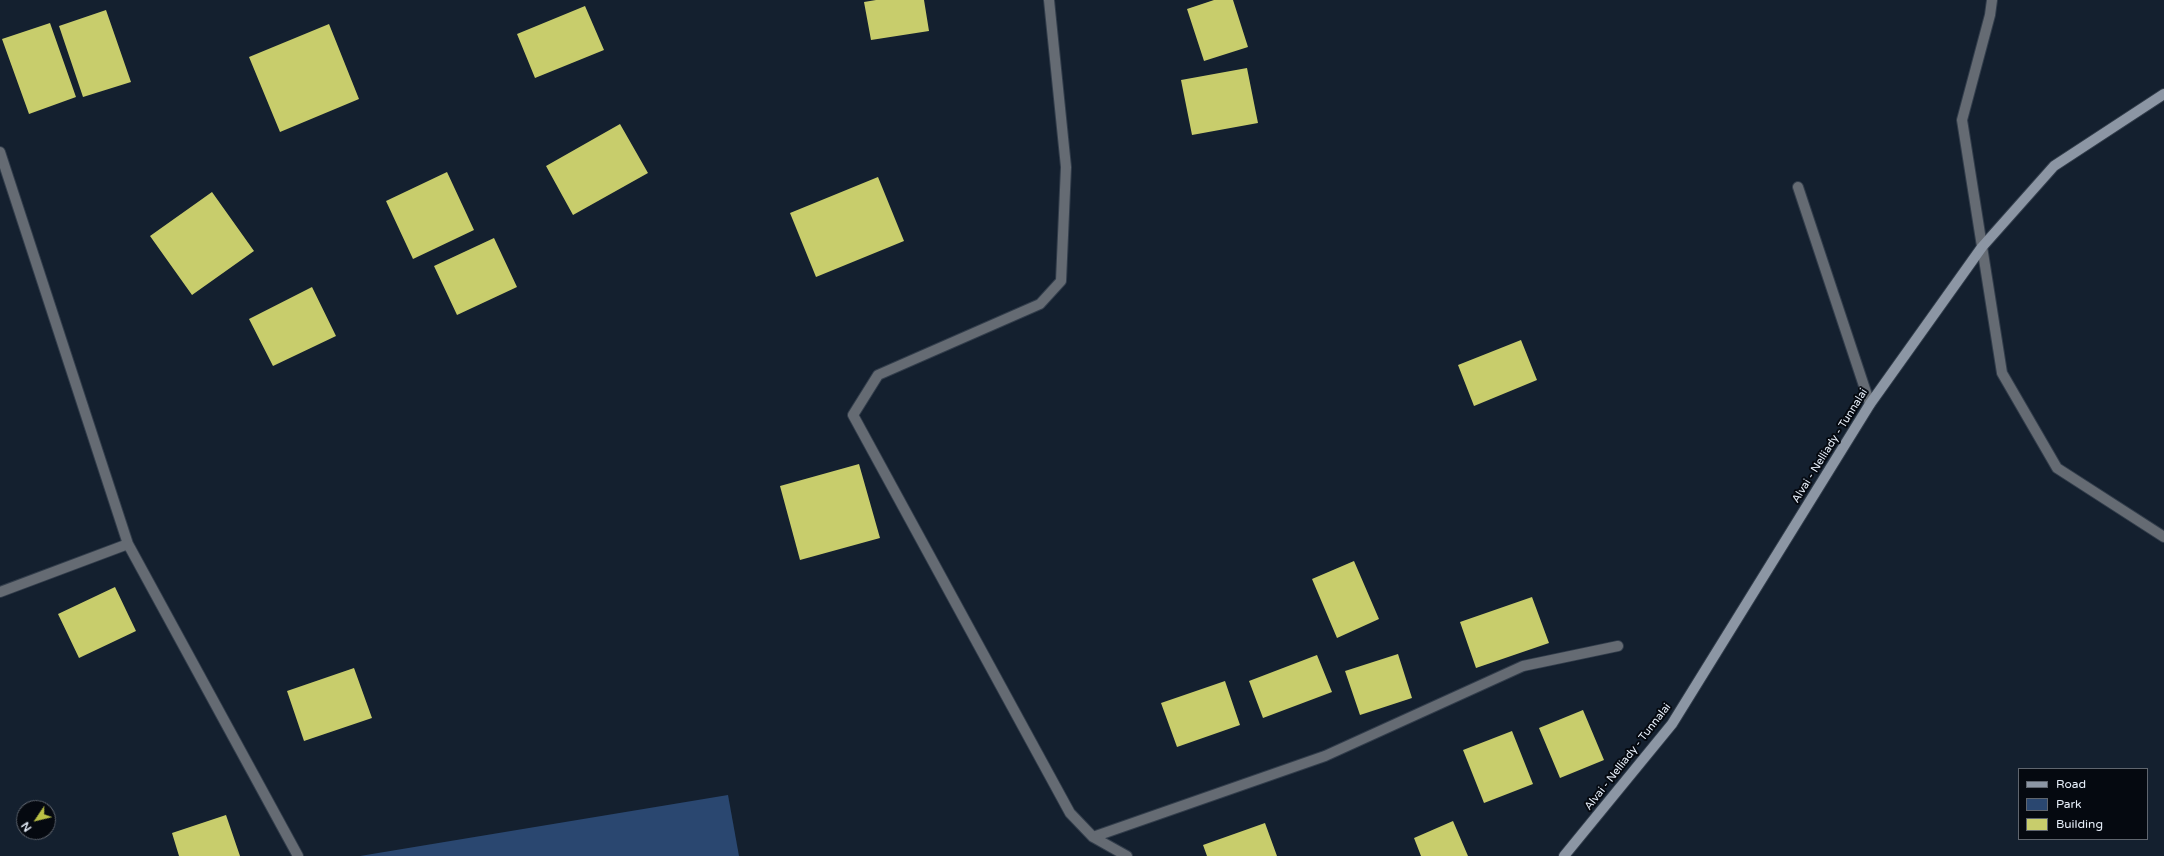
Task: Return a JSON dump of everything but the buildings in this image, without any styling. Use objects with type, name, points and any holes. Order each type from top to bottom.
[{"type":"main road","name":"Alvai - Nelliady - Tunnalai","points":[[1564,856],[1672,724],[1870,404],[1982,247],[2054,166],[2164,94]]},
{"type":"street","points":[[1048,0],[1066,167],[1061,281],[1040,304],[878,376],[852,414],[1070,812],[1093,837],[1127,856]]},
{"type":"street","points":[[1992,0],[1990,15],[1962,120],[2002,372],[2057,468],[2164,537]]},
{"type":"street","points":[[0,152],[128,544],[298,856]]},
{"type":"street","points":[[1798,187],[1870,404]]},
{"type":"street","points":[[0,592],[128,544]]},
{"type":"street","points":[[1093,837],[1325,756],[1523,666],[1618,646]]},
{"type":"green space","points":[[728,795],[739,856],[360,856]]}]
